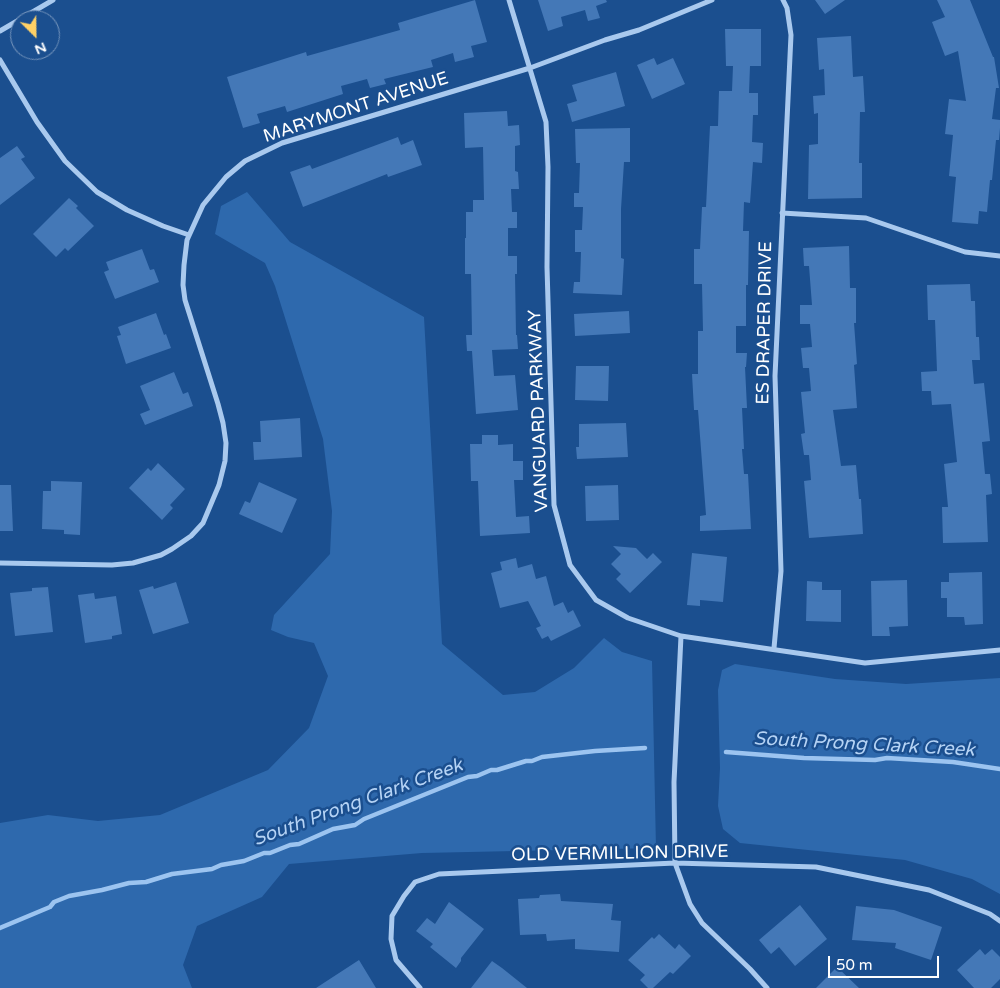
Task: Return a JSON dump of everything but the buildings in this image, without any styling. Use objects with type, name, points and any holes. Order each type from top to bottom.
[{"type":"street","points":[[0,31],[53,0]]},
{"type":"street","points":[[509,0],[530,68]]},
{"type":"street","name":"MARYMONT AVENUE","points":[[0,563],[112,566],[133,563],[148,560],[172,549],[191,536],[203,524],[219,485],[225,461],[226,443],[218,404],[185,300],[183,285],[184,265],[189,235],[203,205],[226,176],[245,161],[282,143],[530,68],[605,40],[639,30],[712,0]]},
{"type":"street","name":"ES DRAPER DRIVE","points":[[774,648],[781,571],[775,376],[791,35],[787,8],[783,0]]},
{"type":"street","points":[[0,60],[37,122],[65,161],[97,192],[127,210],[189,235]]},
{"type":"street","name":"VANGUARD PARKWAY","points":[[530,68],[546,122],[548,167],[547,267],[554,505],[570,565],[596,600],[628,618],[681,636],[774,648],[865,663],[1000,650]]},
{"type":"street","points":[[782,213],[866,218],[966,252],[1000,256]]},
{"type":"street","points":[[681,636],[674,782],[675,863],[690,904],[702,923],[750,969],[766,988]]},
{"type":"street","name":"OLD VERMILLION DRIVE","points":[[420,988],[396,960],[391,939],[392,916],[415,882],[439,874],[675,863],[816,868],[929,890],[990,914],[1000,921]]},
{"type":"shaded area","points":[[247,192],[290,242],[424,317],[442,644],[503,695],[535,692],[574,668],[604,638],[622,652],[652,661],[656,848],[422,853],[289,864],[262,897],[197,926],[183,965],[192,988],[0,988],[0,823],[48,815],[98,821],[160,815],[268,770],[309,728],[328,676],[314,643],[288,637],[271,630],[274,615],[330,554],[332,511],[323,439],[275,286],[265,263],[215,234],[221,206]]},
{"type":"shaded area","points":[[735,664],[835,679],[906,684],[1000,678],[1000,894],[972,879],[905,860],[740,843],[723,829],[718,806],[720,768],[718,690],[722,670]]},
{"type":"waterway","name":"South Prong Clark Creek","points":[[0,928],[50,907],[54,902],[69,896],[129,883],[146,882],[172,874],[212,869],[221,865],[244,861],[290,845],[299,844],[333,829],[355,825],[364,819],[468,777],[477,776],[491,770],[542,757],[645,748]]},
{"type":"waterway","name":"South Prong Clark Creek","points":[[726,752],[804,758],[875,760],[887,758],[953,762],[1000,769]]}]
